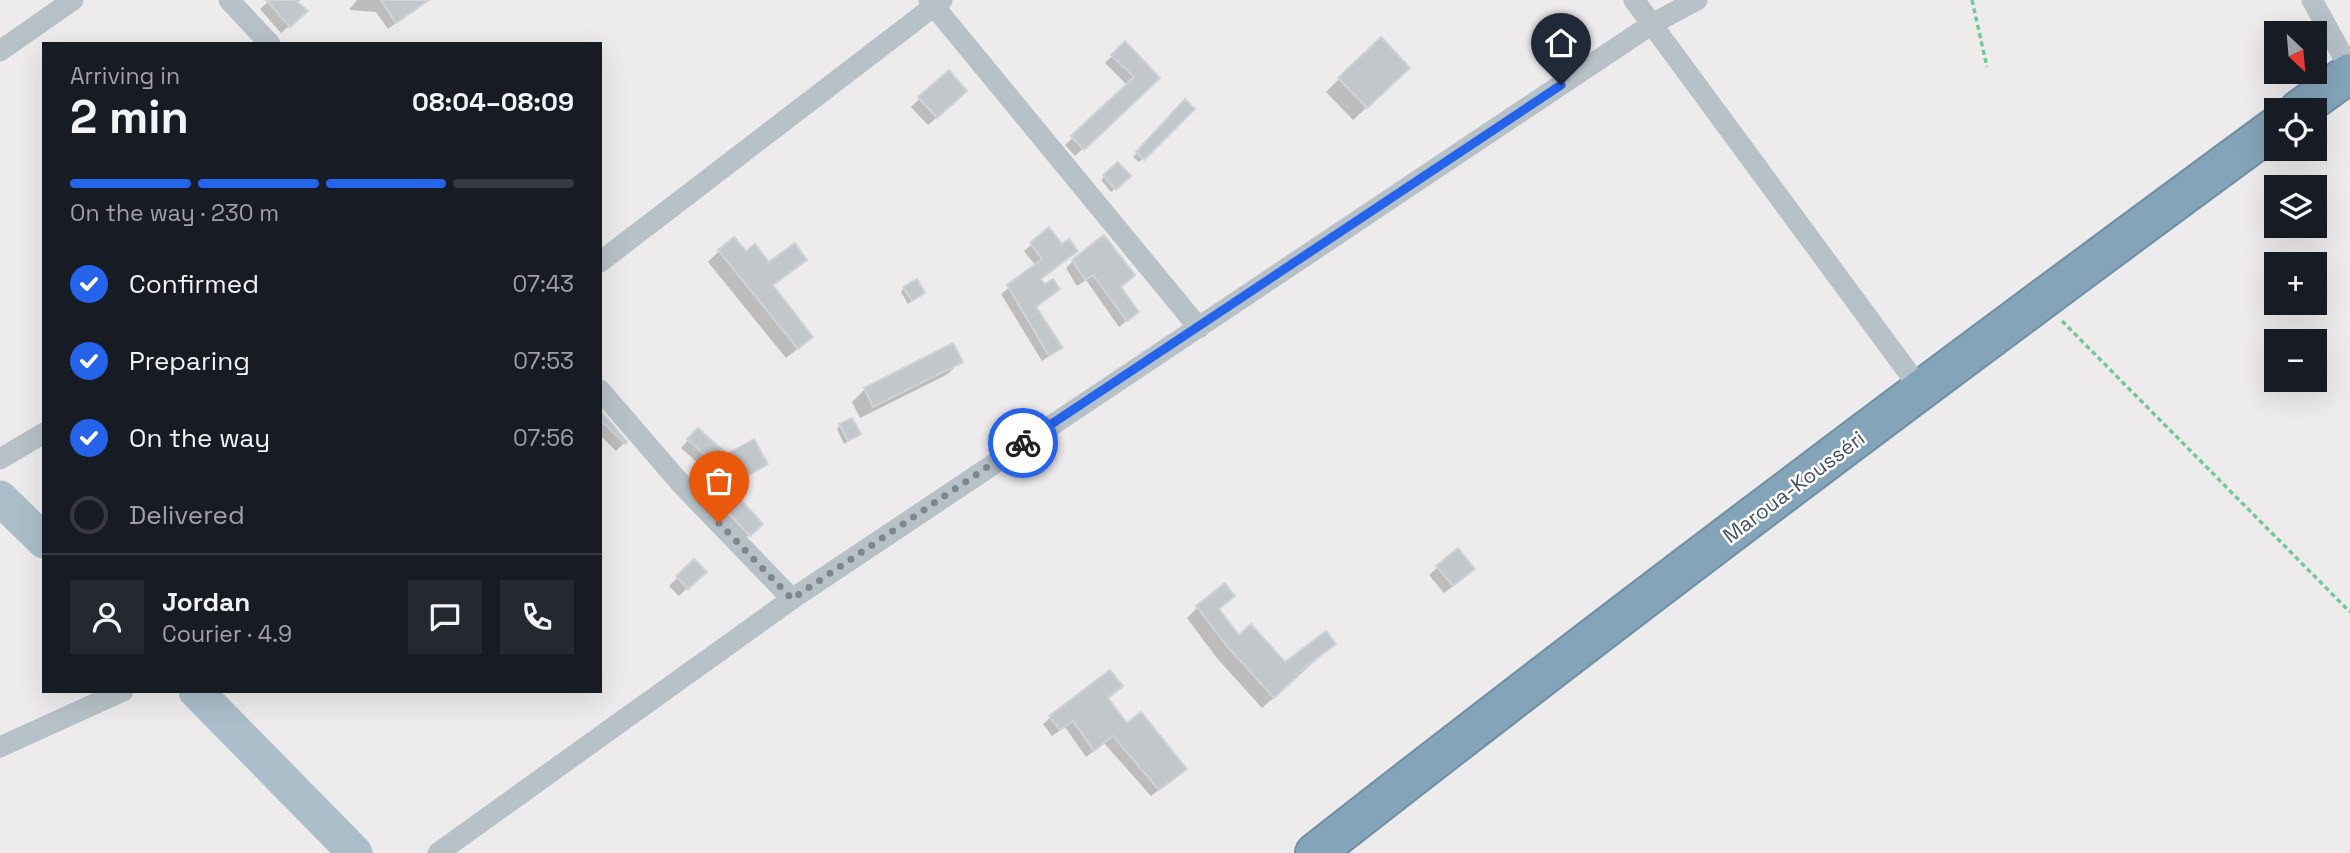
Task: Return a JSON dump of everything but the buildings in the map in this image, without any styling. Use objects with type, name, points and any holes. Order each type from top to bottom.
[{"type":"highway","points":[[2315,98],[2350,71]]},
{"type":"highway","name":"Maroua-Kousséri","points":[[1315,853],[1534,681],[2043,298],[2264,136]]},
{"type":"main road","points":[[0,498],[42,539]]},
{"type":"main road","points":[[197,693],[355,853]]},
{"type":"street","points":[[0,51],[73,0]]},
{"type":"street","points":[[229,0],[268,42]]},
{"type":"street","points":[[1634,0],[1922,391]]},
{"type":"street","points":[[438,853],[792,599],[1652,24],[1697,0]]},
{"type":"street","points":[[2312,0],[2350,71]]},
{"type":"street","points":[[602,260],[935,2],[1199,328]]},
{"type":"street","points":[[602,392],[682,485],[792,599]]},
{"type":"street","points":[[0,460],[42,434]]},
{"type":"street","points":[[0,747],[119,693]]},
{"type":"path","points":[[1972,0],[1987,67]]},
{"type":"path","points":[[2043,298],[2350,612]]},
{"type":"way so far","points":[[719,523],[792,599],[1023,443]]},
{"type":"route","points":[[1023,443],[1561,85]]}]
